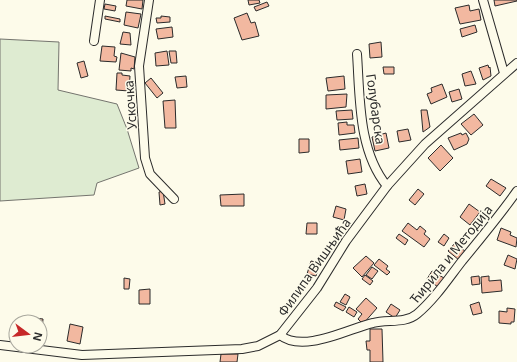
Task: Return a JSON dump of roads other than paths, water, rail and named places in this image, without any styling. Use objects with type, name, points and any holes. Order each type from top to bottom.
[{"type":"street","points":[[94,41],[100,0]]},
{"type":"street","name":"Ускочка","points":[[149,0],[139,66],[146,158],[150,174],[174,199]]},
{"type":"street","points":[[484,0],[504,73]]},
{"type":"street","name":"Голубарска","points":[[357,54],[362,110],[368,147],[373,162],[387,186]]},
{"type":"street","name":"Филипа Вишњића","points":[[0,345],[82,355],[242,349],[258,346],[280,335],[317,288],[346,241],[387,186],[425,144],[517,63]]},
{"type":"street","name":"Ћирила и Методија","points":[[280,335],[283,338],[296,341],[317,341],[372,323],[406,320],[414,317],[435,295],[517,191]]}]
